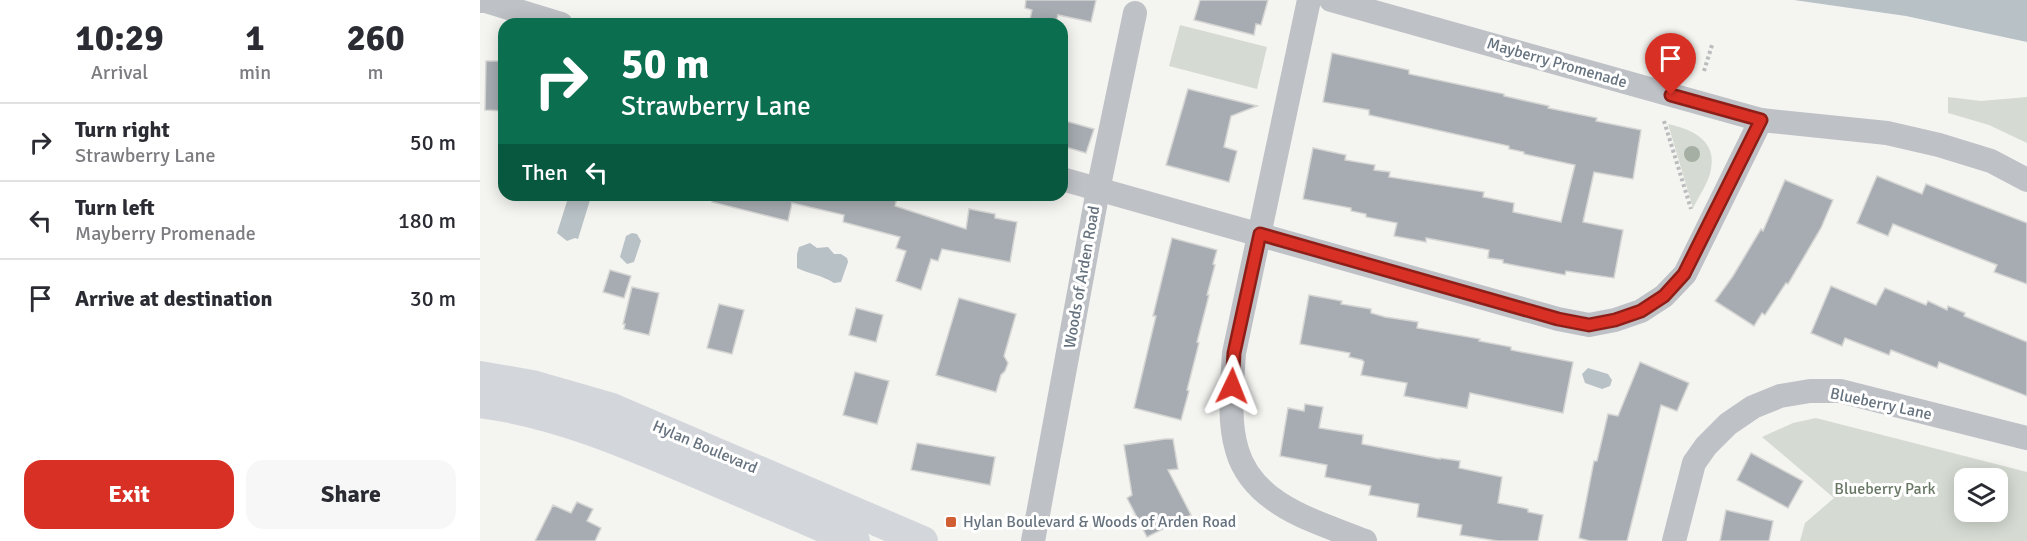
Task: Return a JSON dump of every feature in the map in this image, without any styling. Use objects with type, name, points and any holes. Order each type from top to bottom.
[{"type":"main road","name":"Hylan Boulevard","points":[[480,376],[532,385],[612,408],[923,541]]},
{"type":"main road","name":"Hylan Boulevard","points":[[480,403],[527,411],[638,447],[855,541]]},
{"type":"street","points":[[480,1],[486,0],[542,18]]},
{"type":"street","points":[[1309,0],[1234,353],[1232,403],[1237,451],[1244,467],[1255,482],[1292,512],[1365,541]]},
{"type":"street","name":"Mayberry Promenade","points":[[1331,0],[1761,120],[1887,133],[1991,160],[2027,180]]},
{"type":"street","name":"Woods of Arden Road","points":[[1033,541],[1098,190],[1135,13]]},
{"type":"street","points":[[1068,181],[1558,319],[1589,325],[1615,320],[1641,311],[1664,296],[1684,274],[1761,120]]},
{"type":"street","name":"Blueberry Lane","points":[[1674,541],[1694,463],[1706,446],[1728,424],[1754,407],[1780,396],[1810,391],[1840,391],[2027,438]]},
{"type":"path","points":[[1704,71],[1712,45]]},
{"type":"path","points":[[1664,121],[1693,216]]},
{"type":"green space","points":[[1180,25],[1267,47],[1257,89],[1169,66]]},
{"type":"green space","points":[[1948,97],[1981,101],[2027,97],[2027,143],[1989,125],[1948,113]]},
{"type":"green space","points":[[1668,124],[1693,133],[1706,143],[1710,150],[1712,159],[1710,174],[1693,208]]},
{"type":"green space","name":"Blueberry Park","points":[[1816,418],[2027,472],[2027,541],[1800,541],[1805,523],[1834,498],[1762,437],[1793,423]]},
{"type":"shaded area","points":[[1794,0],[2027,0],[2027,42],[1906,16]]},
{"type":"shaded area","points":[[567,201],[590,201],[578,239],[567,241],[557,233]]},
{"type":"shaded area","points":[[632,233],[637,234],[641,241],[634,262],[627,264],[620,257],[626,236]]},
{"type":"shaded area","points":[[810,243],[817,248],[828,247],[834,254],[841,254],[847,258],[848,262],[841,282],[834,283],[797,268],[799,247]]},
{"type":"shaded area","points":[[1588,368],[1608,374],[1612,380],[1610,386],[1602,389],[1585,383],[1582,374]]},
{"type":"building","points":[[1026,0],[1096,0],[1091,22],[1058,15],[1057,18],[1030,18],[1032,10],[1025,8]]},
{"type":"building","points":[[1200,0],[1268,0],[1261,25],[1256,24],[1254,35],[1194,20]]},
{"type":"building","points":[[1332,53],[1409,70],[1409,74],[1504,94],[1504,96],[1549,106],[1548,108],[1597,118],[1596,121],[1641,130],[1633,179],[1594,172],[1583,222],[1623,230],[1614,278],[1566,271],[1565,275],[1503,263],[1503,260],[1488,258],[1489,250],[1426,238],[1426,242],[1394,236],[1397,223],[1366,217],[1366,214],[1351,211],[1351,208],[1303,199],[1313,148],[1346,155],[1345,160],[1375,165],[1374,170],[1390,172],[1389,177],[1484,192],[1483,197],[1514,203],[1513,212],[1561,222],[1575,165],[1524,154],[1524,152],[1509,149],[1509,146],[1369,115],[1369,110],[1323,102]]},
{"type":"building","points":[[486,61],[498,61],[498,111],[485,110]]},
{"type":"building","points":[[1188,89],[1257,106],[1231,116],[1224,147],[1237,151],[1229,182],[1166,165]]},
{"type":"building","points":[[1068,122],[1094,129],[1086,153],[1068,148]]},
{"type":"building","points":[[1877,176],[1922,194],[1926,184],[2027,223],[2027,284],[1994,272],[1997,265],[1893,224],[1888,236],[1857,223]]},
{"type":"building","points":[[1785,180],[1833,200],[1821,228],[1788,284],[1786,283],[1765,315],[1762,313],[1754,326],[1715,301],[1761,229],[1763,231]]},
{"type":"building","points":[[896,201],[895,206],[966,229],[969,209],[995,214],[995,218],[1017,222],[1010,262],[942,249],[938,261],[931,259],[921,290],[896,281],[906,251],[896,248],[900,237],[843,222],[844,215],[792,203],[788,221],[712,202]]},
{"type":"building","points":[[1172,238],[1217,250],[1197,342],[1199,343],[1187,390],[1189,391],[1181,420],[1134,408]]},
{"type":"building","points":[[610,270],[631,276],[624,298],[603,292]]},
{"type":"building","points":[[1831,286],[1876,305],[1885,288],[1926,305],[1928,301],[1947,310],[1948,306],[1965,313],[1964,316],[2027,342],[2027,396],[1939,362],[1937,368],[1891,350],[1889,355],[1845,338],[1842,346],[1811,333]]},
{"type":"building","points":[[632,287],[659,293],[649,335],[624,329],[625,324],[623,324]]},
{"type":"building","points":[[1309,295],[1371,309],[1371,313],[1385,317],[1418,322],[1417,328],[1480,339],[1479,341],[1511,347],[1511,350],[1573,362],[1563,413],[1470,393],[1467,408],[1404,396],[1407,383],[1361,375],[1364,362],[1349,357],[1350,353],[1300,344]]},
{"type":"building","points":[[959,298],[1016,314],[1004,356],[1008,363],[1001,375],[996,392],[936,375]]},
{"type":"building","points":[[719,304],[744,310],[732,354],[707,348]]},
{"type":"building","points":[[856,308],[883,315],[876,342],[849,335]]},
{"type":"building","points":[[1640,362],[1689,383],[1677,411],[1661,405],[1627,541],[1590,541],[1579,538],[1594,461],[1597,461],[1608,414],[1618,416]]},
{"type":"building","points":[[855,372],[889,381],[877,424],[843,415]]},
{"type":"building","points":[[1305,404],[1323,407],[1319,428],[1363,435],[1362,444],[1460,461],[1459,468],[1502,477],[1498,503],[1528,509],[1528,512],[1543,515],[1538,541],[1498,541],[1460,535],[1462,525],[1417,517],[1419,504],[1369,495],[1371,486],[1325,477],[1327,465],[1280,456],[1288,408],[1304,411]]},
{"type":"building","points":[[1173,439],[1178,469],[1168,470],[1191,515],[1147,537],[1127,498],[1132,495],[1124,445]]},
{"type":"building","points":[[917,443],[995,457],[990,485],[911,470]]},
{"type":"building","points":[[1751,453],[1803,481],[1788,508],[1737,480]]},
{"type":"building","points":[[577,502],[593,509],[587,521],[601,528],[595,541],[535,541],[553,505],[571,513]]},
{"type":"building","points":[[1726,510],[1773,521],[1769,541],[1720,541]]},
{"type":"place","name":"Hylan Boulevard & Woods of Arden Road","points":[[951,522]]},
{"type":"route","points":[[1232,386],[1234,353],[1260,234],[1558,319],[1589,325],[1615,320],[1641,311],[1664,296],[1684,274],[1761,120],[1671,95]]}]
